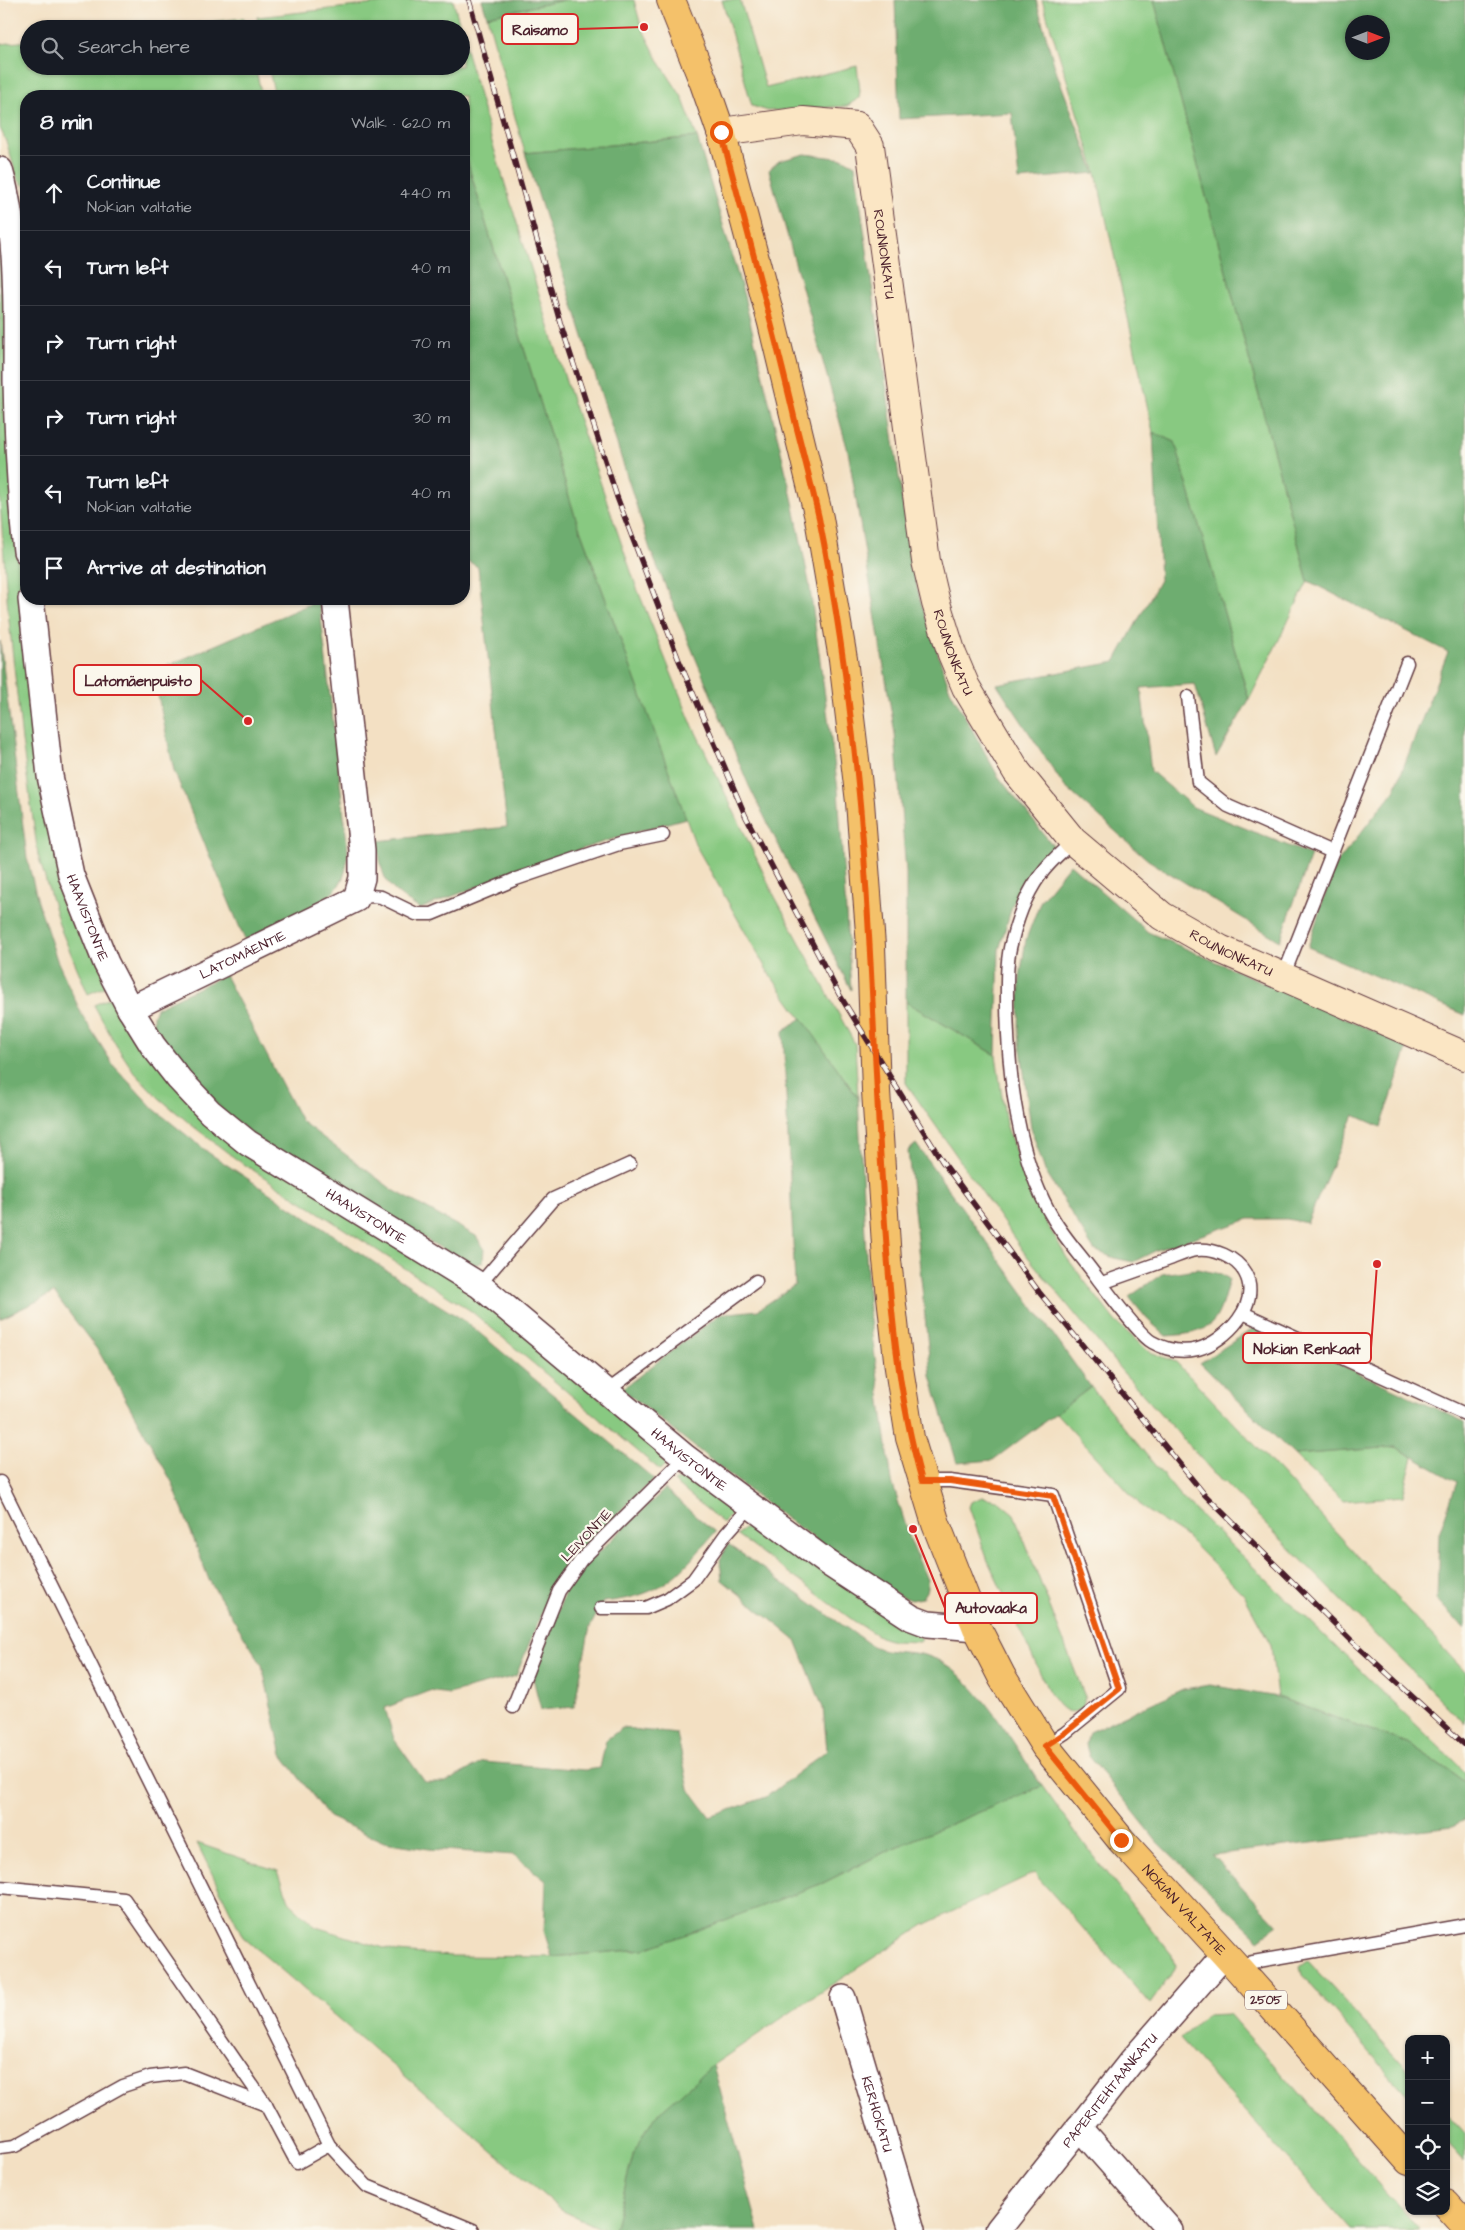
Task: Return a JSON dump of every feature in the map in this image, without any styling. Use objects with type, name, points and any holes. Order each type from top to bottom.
[{"type":"main road","name":"NOKIAN VALTATIE","points":[[670,0],[704,83],[721,132],[772,323],[819,518],[843,659],[860,802],[871,946],[876,1090],[888,1260],[899,1368],[910,1438],[936,1524],[977,1628],[1002,1677],[1045,1746],[1121,1840],[1405,2157]]},
{"type":"main road","name":"ROUNIONKATU","points":[[721,132],[803,120],[857,126],[870,146],[926,561],[936,603],[952,654],[966,687],[990,730],[1017,772],[1073,841],[1162,916],[1220,949],[1465,1056]]},
{"type":"main road","points":[[1450,2208],[1465,2225]]},
{"type":"street","points":[[0,170],[18,200],[15,252],[16,409],[20,460]]},
{"type":"street","name":"HAAVISTONTIE","points":[[32,605],[50,776],[60,832],[71,875],[106,963],[130,1009],[153,1046],[179,1079],[210,1112],[248,1143],[479,1285],[685,1457],[828,1563],[912,1618],[928,1624],[977,1628]]},
{"type":"street","points":[[337,605],[362,850],[362,878],[356,899]]},
{"type":"street","name":"LATOMÄENTIE","points":[[130,1009],[356,899]]},
{"type":"street","name":"PAPERITEHTAANKATU","points":[[998,2230],[1130,2062],[1230,1960]]},
{"type":"street","name":"KERHOKATU","points":[[843,1998],[912,2230]]},
{"type":"street","points":[[1079,2126],[1170,2230]]},
{"type":"lane","points":[[1283,977],[1407,663]]},
{"type":"lane","points":[[1188,696],[1198,782],[1228,806],[1332,852]]},
{"type":"lane","points":[[356,899],[381,896],[416,914],[432,914],[525,875],[619,844],[663,835]]},
{"type":"lane","points":[[1073,841],[1044,870],[1025,902],[1011,940],[1007,978],[1008,1033],[1021,1131],[1034,1175],[1054,1220],[1102,1283],[1150,1341],[1173,1351],[1198,1348],[1222,1337],[1243,1313],[1249,1296],[1246,1274],[1234,1260],[1216,1252],[1196,1250],[1102,1283]]},
{"type":"lane","points":[[479,1285],[553,1199],[630,1164]]},
{"type":"lane","points":[[607,1391],[756,1281]]},
{"type":"lane","points":[[1243,1313],[1465,1414]]},
{"type":"lane","name":"LEIVONTIE","points":[[513,1707],[559,1591],[581,1560],[685,1457]]},
{"type":"lane","points":[[922,1481],[950,1481],[1053,1496],[1119,1689],[1065,1733],[1045,1746]]},
{"type":"lane","points":[[0,1482],[329,2145],[367,2186],[472,2230]]},
{"type":"lane","points":[[601,1608],[646,1608],[667,1599],[694,1580],[726,1534],[750,1507]]},
{"type":"lane","points":[[0,1887],[124,1899],[266,2105],[297,2163],[329,2145]]},
{"type":"lane","points":[[1230,1960],[1465,1925]]},
{"type":"lane","points":[[0,2148],[15,2146],[123,2086],[150,2077],[184,2073],[266,2105]]},
{"type":"green space","points":[[412,0],[453,0],[459,20],[258,20],[257,17]]},
{"type":"green space","points":[[482,0],[564,0],[487,16]]},
{"type":"green space","points":[[564,0],[634,0],[641,26],[660,63],[682,97],[697,137],[525,153],[487,16]]},
{"type":"green space","points":[[722,0],[740,0],[766,88],[857,66],[859,98],[847,106],[768,111],[752,106]]},
{"type":"green space","points":[[895,0],[1036,0],[1056,71],[1095,173],[1019,180],[1012,113],[899,119]]},
{"type":"green space","points":[[1042,0],[1154,0],[1308,581],[1249,700],[1175,442],[1153,432],[1096,173]]},
{"type":"green space","points":[[1154,0],[1465,0],[1465,1015],[1308,947],[1334,867],[1395,789],[1448,652],[1308,581]]},
{"type":"green space","points":[[244,18],[245,20],[226,20]]},
{"type":"green space","points":[[20,42],[20,75],[257,75],[261,90],[20,90],[20,182],[0,128],[0,44]]},
{"type":"green space","points":[[470,63],[492,142],[568,388],[636,586],[690,720],[774,895],[855,1044],[858,1098],[768,972],[696,846],[574,513],[470,171],[470,90],[274,90],[270,75],[470,75]]},
{"type":"green space","points":[[697,137],[744,296],[793,502],[809,582],[838,789],[851,990],[749,786],[650,549],[525,153]]},
{"type":"green space","points":[[805,154],[844,159],[855,165],[909,548],[919,596],[950,690],[998,776],[1054,847],[1013,903],[999,950],[996,1055],[906,1002],[906,872],[895,734],[848,451],[769,170],[779,161]]},
{"type":"green space","points":[[470,171],[574,513],[686,818],[618,837],[551,859],[420,909],[399,894],[387,882],[381,866],[377,841],[507,827],[478,567],[470,562]]},
{"type":"green space","points":[[0,200],[13,512],[20,576],[20,605],[23,605],[42,778],[107,986],[88,994],[61,930],[38,855],[22,741],[8,611],[0,502]]},
{"type":"green space","points":[[1153,432],[1175,442],[1249,700],[1216,757],[1195,684],[1141,688],[1151,771],[1193,807],[1311,855],[1280,941],[1148,860],[1064,786],[997,684],[1115,662],[1160,580]]},
{"type":"green space","points":[[307,605],[320,605],[348,851],[346,869],[339,885],[322,902],[296,917],[245,940],[174,771],[153,672]]},
{"type":"green space","points":[[0,641],[27,858],[38,902],[57,960],[82,1015],[114,1066],[154,1109],[209,1153],[465,1321],[654,1479],[575,1555],[553,1585],[516,1676],[449,1694],[429,1691],[385,1708],[394,1739],[425,1782],[446,1782],[483,1762],[585,1770],[600,1768],[606,1740],[622,1728],[677,1734],[689,1789],[710,1817],[766,1797],[827,1750],[823,1708],[796,1640],[722,1580],[720,1560],[728,1544],[872,1646],[886,1650],[921,1654],[945,1664],[977,1693],[1006,1731],[1042,1786],[891,1849],[823,1883],[691,1933],[644,1949],[552,1957],[544,1931],[546,1881],[514,1855],[429,1849],[384,1842],[329,1817],[282,1755],[262,1665],[209,1580],[172,1482],[99,1352],[54,1293],[0,1319]]},
{"type":"green space","points":[[1070,864],[1148,932],[1408,1046],[1381,1127],[1354,1115],[1307,1223],[1287,1219],[1249,1219],[1157,1250],[1133,1262],[1114,1258],[1094,1250],[1045,1171],[1031,1128],[1019,1033],[1020,977],[1026,939],[1041,900]]},
{"type":"green space","points":[[225,975],[301,1121],[393,1190],[476,1236],[484,1248],[483,1262],[471,1266],[267,1145],[225,1112],[186,1069],[153,1025],[153,1015],[156,1008]]},
{"type":"green space","points":[[112,997],[481,1297],[671,1459],[660,1470],[471,1311],[236,1159],[194,1127],[159,1098],[134,1072],[116,1045],[94,1005]]},
{"type":"green space","points":[[906,1002],[996,1055],[1006,1124],[1031,1196],[1067,1258],[1115,1321],[1148,1351],[1176,1362],[1465,1672],[1465,1724],[1222,1482],[1121,1370],[1023,1251],[906,1083]]},
{"type":"green space","points":[[802,1018],[858,1098],[869,1313],[892,1482],[911,1542],[927,1580],[928,1588],[922,1598],[912,1600],[900,1596],[834,1553],[761,1500],[622,1389],[720,1314],[758,1310],[795,1285],[783,1031]]},
{"type":"green space","points":[[916,1144],[1091,1387],[993,1460],[957,1463],[931,1376],[908,1151]]},
{"type":"green space","points":[[1197,1269],[1221,1274],[1229,1279],[1217,1316],[1205,1329],[1183,1335],[1166,1336],[1147,1319],[1129,1297],[1162,1274]]},
{"type":"green space","points":[[1257,1326],[1465,1422],[1465,1629],[1437,1600],[1439,1533],[1457,1482],[1396,1447],[1294,1455],[1200,1363]]},
{"type":"green space","points":[[1091,1387],[1180,1496],[1465,1772],[1465,1782],[1410,1744],[1277,1697],[1271,1645],[1244,1595],[1184,1535],[1144,1509],[1056,1413]]},
{"type":"green space","points":[[1396,1447],[1413,1457],[1403,1496],[1343,1501],[1294,1455]]},
{"type":"green space","points":[[687,1476],[696,1477],[734,1505],[734,1512],[723,1523],[674,1482]]},
{"type":"green space","points":[[665,1489],[715,1532],[690,1561],[668,1581],[641,1595],[603,1602],[590,1627],[574,1707],[541,1710],[533,1678],[565,1592],[586,1564]]},
{"type":"green space","points":[[982,1497],[997,1500],[1014,1514],[1085,1697],[1083,1707],[1077,1711],[1072,1712],[1062,1709],[1048,1690],[988,1561],[969,1507],[971,1502]]},
{"type":"green space","points":[[757,1527],[769,1530],[922,1639],[920,1642],[893,1641],[880,1637],[854,1621],[737,1535],[744,1529]]},
{"type":"green space","points":[[1210,1685],[1277,1697],[1410,1744],[1465,1782],[1465,1820],[1452,1826],[1212,1855],[1278,1925],[1259,1939],[1158,1842],[1089,1756],[1086,1745],[1089,1732],[1183,1689]]},
{"type":"green space","points":[[1042,1786],[1096,1860],[1172,1955],[1175,1966],[1150,2004],[1034,1873],[924,1925],[713,2065],[634,2152],[614,2230],[604,2230],[561,2210],[243,1937],[197,1843],[278,1871],[290,1903],[316,1927],[397,1952],[452,1956],[552,1957],[644,1949],[823,1883],[891,1849]]},
{"type":"green space","points":[[1308,1961],[1405,2068],[1405,2092],[1302,1975],[1300,1967]]},
{"type":"green space","points":[[1229,2014],[1420,2230],[1351,2230],[1180,2039],[1205,2015]]},
{"type":"green space","points":[[713,2065],[759,2230],[614,2230],[634,2152],[655,2116]]},
{"type":"green space","points":[[1450,2117],[1465,2134],[1465,2161],[1450,2144]]},
{"type":"railway","points":[[469,0],[560,322],[617,497],[678,658],[746,817],[839,994],[942,1161],[1039,1292],[1205,1495],[1351,1640],[1465,1745]]},
{"type":"place","name":"Raisamo","points":[[644,27]]},
{"type":"place","name":"Latomäenpuisto","points":[[248,721]]},
{"type":"place","name":"Nokian Renkaat","points":[[1377,1264]]},
{"type":"place","name":"Autovaaka","points":[[913,1529]]},
{"type":"route","points":[[721,132],[772,323],[819,518],[843,659],[860,802],[871,946],[876,1090],[888,1260],[899,1368],[910,1438],[922,1481],[950,1481],[1053,1496],[1119,1689],[1065,1733],[1045,1746],[1121,1840]]}]
